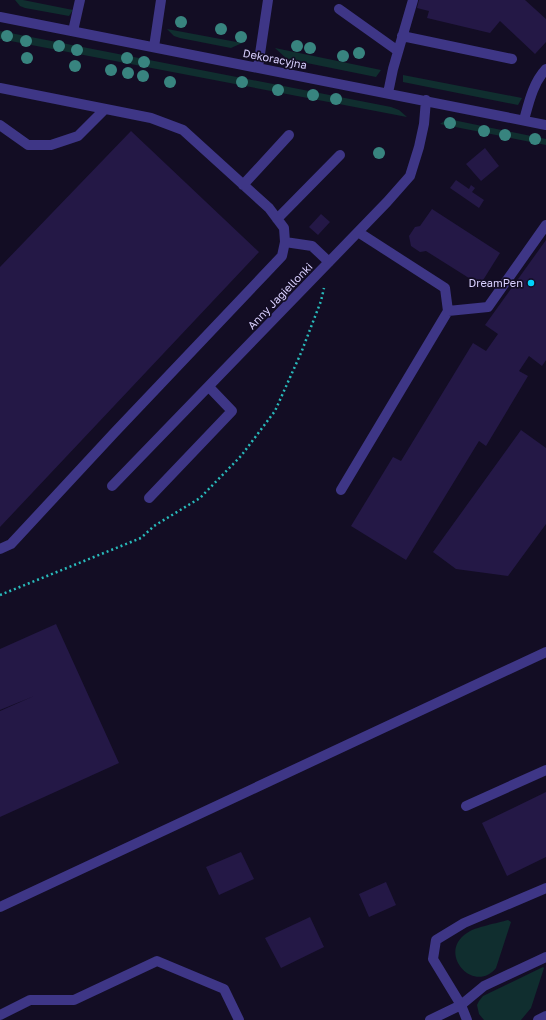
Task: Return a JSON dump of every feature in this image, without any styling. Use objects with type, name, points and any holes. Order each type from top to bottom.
[{"type":"street","points":[[74,31],[80,0]]},
{"type":"street","points":[[154,47],[161,0]]},
{"type":"street","points":[[258,67],[268,0]]},
{"type":"street","points":[[388,93],[392,69],[413,0]]},
{"type":"street","points":[[339,9],[398,51]]},
{"type":"street","name":"Dekoracyjna","points":[[0,17],[426,100],[546,125]]},
{"type":"street","points":[[402,36],[512,59]]},
{"type":"street","points":[[524,120],[530,97],[539,77],[546,69]]},
{"type":"street","points":[[0,88],[151,118],[182,130],[269,208],[284,228],[285,242],[282,256],[11,544],[0,549]]},
{"type":"street","name":"Anny Jagiellonki","points":[[112,486],[388,202],[410,176],[424,124],[426,100]]},
{"type":"street","points":[[0,125],[28,145],[51,145],[78,136],[104,109]]},
{"type":"street","points":[[244,185],[289,135]]},
{"type":"street","points":[[277,219],[340,154]]},
{"type":"street","points":[[448,310],[488,307],[546,225]]},
{"type":"street","points":[[342,490],[448,310],[445,288],[358,232]]},
{"type":"street","points":[[285,242],[312,246],[329,262]]},
{"type":"street","points":[[149,498],[232,411],[208,387]]},
{"type":"street","points":[[0,907],[546,652]]},
{"type":"street","points":[[466,806],[546,770]]},
{"type":"street","points":[[467,1020],[461,1006],[433,959],[436,940],[464,923],[546,888]]},
{"type":"street","points":[[430,1020],[461,1006],[484,986],[546,957]]},
{"type":"street","points":[[0,1015],[30,1000],[74,1000],[157,961],[224,989],[239,1020]]},
{"type":"street","points":[[538,1020],[546,1016]]},
{"type":"green space","points":[[15,0],[23,0],[73,10],[69,16],[25,8],[20,6]]},
{"type":"green space","points":[[167,29],[242,43],[231,48],[180,38],[174,36]]},
{"type":"green space","points":[[0,31],[391,107],[399,110],[407,117],[0,39]]},
{"type":"green space","points":[[275,48],[381,70],[376,77],[287,59]]},
{"type":"green space","points":[[403,75],[522,98],[518,105],[403,82]]},
{"type":"green space","points":[[446,120],[453,120],[546,139],[546,145],[440,124]]},
{"type":"green space","points":[[508,920],[511,922],[496,968],[487,975],[478,977],[469,974],[462,968],[457,960],[455,951],[458,941],[471,931]]},
{"type":"green space","points":[[543,967],[544,968],[531,1008],[521,1020],[484,1020],[479,1014],[477,1005],[483,996]]},
{"type":"building","points":[[419,0],[525,0],[546,19],[546,42],[535,54],[500,21],[490,33],[427,18],[429,11],[417,8]]},
{"type":"building","points":[[131,131],[259,252],[0,527],[0,267]]},
{"type":"building","points":[[485,148],[499,166],[481,181],[466,164]]},
{"type":"building","points":[[456,180],[469,189],[471,185],[475,188],[472,192],[484,200],[479,208],[450,188]]},
{"type":"building","points":[[432,209],[500,253],[480,285],[426,251],[420,252],[411,246],[409,236],[415,227],[420,226]]},
{"type":"building","points":[[321,214],[330,222],[318,235],[309,227]]},
{"type":"building","points":[[546,240],[546,360],[542,366],[529,356],[519,371],[528,376],[486,446],[479,441],[406,560],[351,526],[393,457],[401,461],[473,343],[486,351],[498,334],[485,325]]},
{"type":"building","points":[[521,430],[546,448],[546,524],[508,576],[456,569],[433,552]]},
{"type":"building","points":[[56,624],[119,763],[0,817],[0,711],[34,696],[0,710],[0,649]]},
{"type":"building","points":[[546,792],[546,857],[507,876],[482,823]]},
{"type":"building","points":[[241,852],[254,879],[219,895],[206,867]]},
{"type":"building","points":[[386,882],[396,905],[369,917],[359,894]]},
{"type":"building","points":[[310,917],[324,947],[281,968],[265,938]]},
{"type":"place","name":"DreamPen","points":[[531,283]]}]
